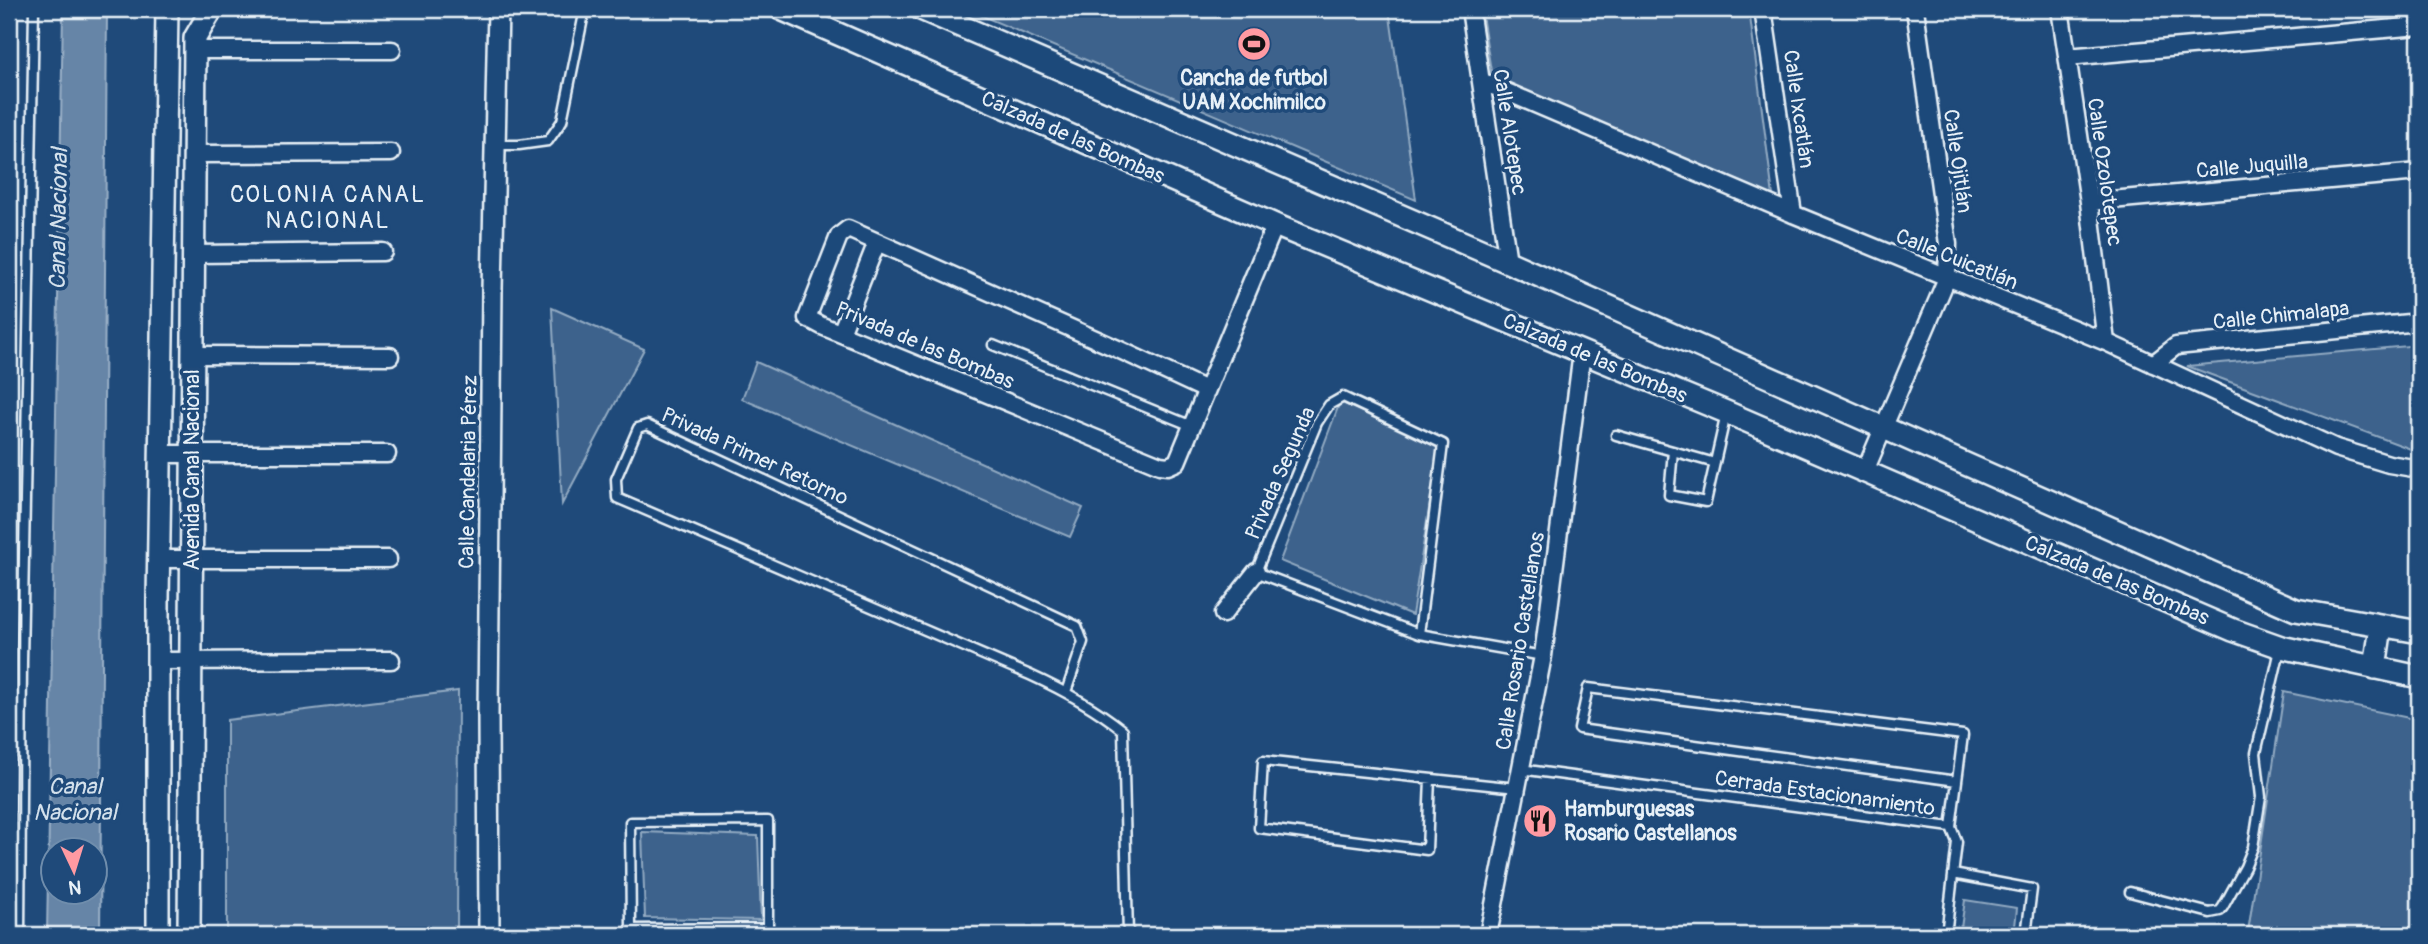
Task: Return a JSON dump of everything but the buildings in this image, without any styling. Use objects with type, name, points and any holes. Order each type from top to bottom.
[{"type":"main road","name":"Avenida Canal Nacional","points":[[158,935],[160,454],[167,9]]},
{"type":"main road","name":"Avenida Canal Nacional","points":[[189,935],[195,38],[212,9]]},
{"type":"main road","name":"Calzada de las Bombas","points":[[781,9],[1275,225],[1726,412],[2233,630],[2281,647],[2419,677]]},
{"type":"main road","name":"Calzada de las Bombas","points":[[921,9],[1508,262],[2296,610],[2419,632]]},
{"type":"main road","points":[[2375,668],[2381,626]]},
{"type":"street","name":"Calle Candelaria Pérez","points":[[489,935],[488,687],[498,9]]},
{"type":"street","name":"Calle Alotepec","points":[[1470,9],[1508,262]]},
{"type":"street","name":"Calle Ixcatlán","points":[[1763,9],[1793,214]]},
{"type":"street","name":"Calle Ojitlán","points":[[1865,471],[1947,278],[1948,244],[1915,9]]},
{"type":"street","name":"Calle Ozolotepec","points":[[2060,9],[2089,202],[2106,342]]},
{"type":"street","points":[[2067,57],[2419,26]]},
{"type":"street","points":[[195,50],[393,50]]},
{"type":"street","name":"Calle Cuicatlán","points":[[1481,81],[1793,214],[2106,342],[2336,447],[2389,464],[2419,469]]},
{"type":"street","points":[[194,153],[391,153]]},
{"type":"street","name":"Calle Juquilla","points":[[2089,202],[2419,172]]},
{"type":"street","name":"Privada de las Bombas","points":[[1206,390],[848,229],[839,236],[807,318],[1160,465],[1168,466],[1177,462],[1275,225]]},
{"type":"street","points":[[841,333],[877,242]]},
{"type":"street","points":[[194,254],[383,252]]},
{"type":"street","name":"Calle Chimalapa","points":[[2153,364],[2176,346],[2419,322]]},
{"type":"street","name":"Calle Rosario Castellanos","points":[[1493,934],[1520,769],[1543,656],[1583,352]]},
{"type":"street","points":[[193,355],[390,356]]},
{"type":"street","points":[[160,454],[387,454]]},
{"type":"street","points":[[159,559],[388,559]]},
{"type":"street","points":[[1223,614],[1256,572]]},
{"type":"street","points":[[158,661],[391,660]]},
{"type":"lane","points":[[20,935],[22,662],[34,9]]},
{"type":"lane","points":[[496,145],[548,141],[562,121],[584,9]]},
{"type":"lane","points":[[993,345],[1192,426]]},
{"type":"lane","name":"Privada Segunda","points":[[1419,634],[1443,444],[1343,397],[1329,405],[1318,423],[1256,572],[1419,634],[1543,656]]},
{"type":"lane","points":[[1673,450],[1669,495],[1706,502],[1726,412]]},
{"type":"lane","name":"Privada Primer Retorno","points":[[1066,692],[1083,642],[1077,626],[647,425],[638,428],[616,479],[617,498],[1066,692],[1123,730],[1128,935]]},
{"type":"lane","points":[[1616,435],[1715,463]]},
{"type":"lane","points":[[2130,892],[2210,913],[2220,911],[2223,907],[2253,847],[2261,797],[2256,753],[2281,647]]},
{"type":"lane","name":"Cerrada Estacionamiento","points":[[1520,769],[1951,827],[1957,781],[1963,735],[1588,688],[1579,729],[1957,781]]},
{"type":"lane","points":[[1430,779],[1427,850],[1259,828],[1264,761],[1517,788]]},
{"type":"lane","points":[[768,821],[768,932],[631,929],[630,822],[768,821]]},
{"type":"lane","points":[[1946,935],[1957,842],[1951,827]]},
{"type":"lane","points":[[1954,874],[2032,889],[2026,935]]},
{"type":"shaded area","points":[[966,9],[1389,9],[1416,200]]},
{"type":"shaded area","points":[[1481,9],[1749,9],[1773,196],[1492,77]]},
{"type":"shaded area","points":[[552,308],[644,349],[562,504]]},
{"type":"shaded area","points":[[2419,345],[2419,452],[2187,366]]},
{"type":"shaded area","points":[[756,362],[1083,508],[1070,537],[742,399]]},
{"type":"shaded area","points":[[1340,402],[1439,446],[1412,615],[1280,561]]},
{"type":"shaded area","points":[[458,691],[457,935],[227,935],[227,720]]},
{"type":"shaded area","points":[[2284,692],[2419,720],[2419,935],[2273,935],[2248,932]]},
{"type":"shaded area","points":[[642,832],[758,836],[761,920],[645,918]]},
{"type":"shaded area","points":[[1965,900],[2017,908],[2014,935],[1960,935]]},
{"type":"water","name":"Canal Nacional","points":[[63,9],[107,9],[101,836],[49,836]]},
{"type":"water","name":"Canal Nacional","points":[[48,906],[100,906],[100,935],[47,935]]},
{"type":"place","name":"Cancha de futbol UAM Xochimilco","points":[[1254,44]]},
{"type":"place","name":"Hamburguesas Rosario Castellanos","points":[[1540,821]]},
{"type":"district","name":"COLONIA CANAL NACIONAL","points":[[328,207]]}]
